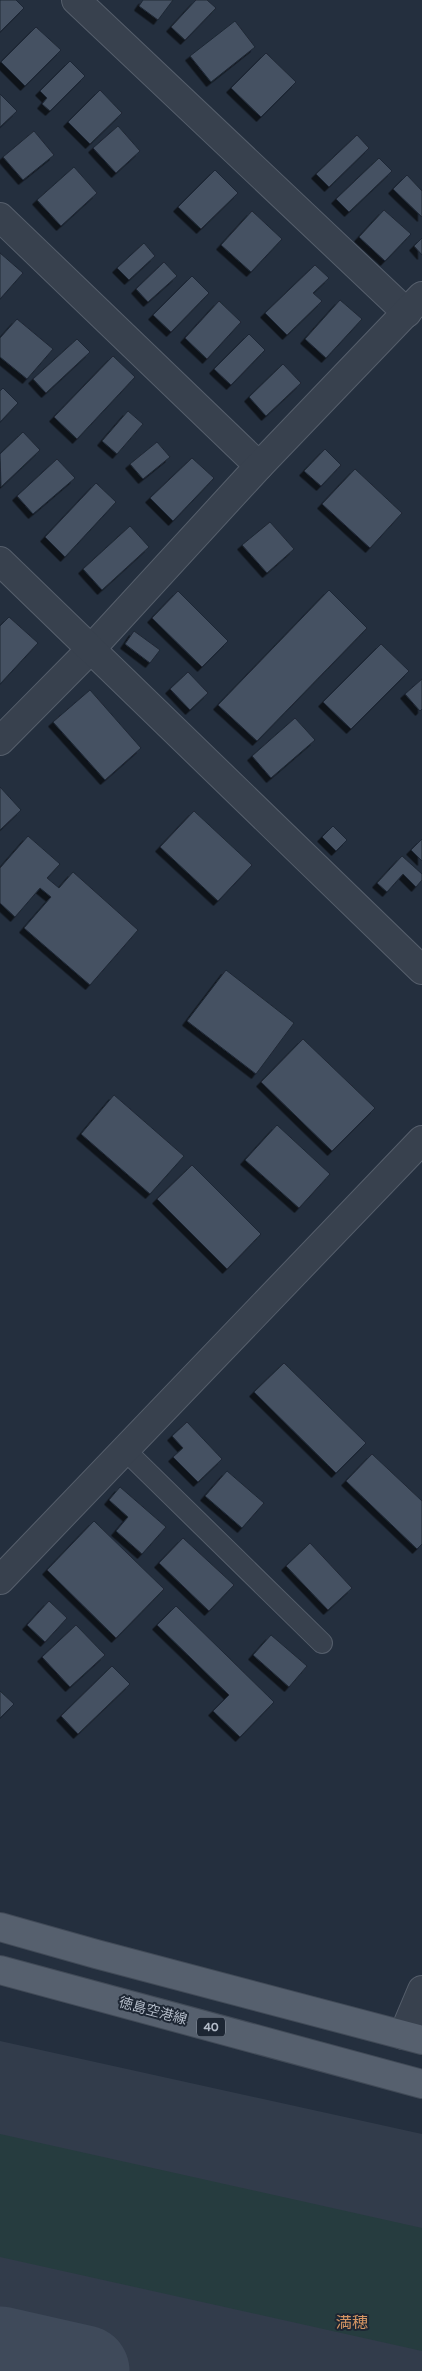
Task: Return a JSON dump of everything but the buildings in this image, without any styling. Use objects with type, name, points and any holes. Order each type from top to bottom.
[{"type":"main road","points":[[0,1927],[413,2038]]},
{"type":"main road","name":"徳島空港線","points":[[0,1970],[422,2084]]},
{"type":"street","points":[[0,741],[91,649],[259,466],[414,304],[76,0]]},
{"type":"street","points":[[0,217],[259,466]]},
{"type":"street","points":[[0,561],[422,970]]},
{"type":"street","points":[[0,1580],[422,1140]]},
{"type":"street","points":[[413,2038],[422,1990]]},
{"type":"lane","points":[[125,1450],[322,1643]]},
{"type":"shaded area","points":[[0,2041],[422,2134],[422,2371],[0,2371]]},
{"type":"green space","points":[[0,2134],[422,2228],[422,2351],[0,2257]]},
{"type":"taxiway","points":[[0,2352],[84,2371]]},
{"type":"district","name":"満穂","points":[[352,2323]]}]
